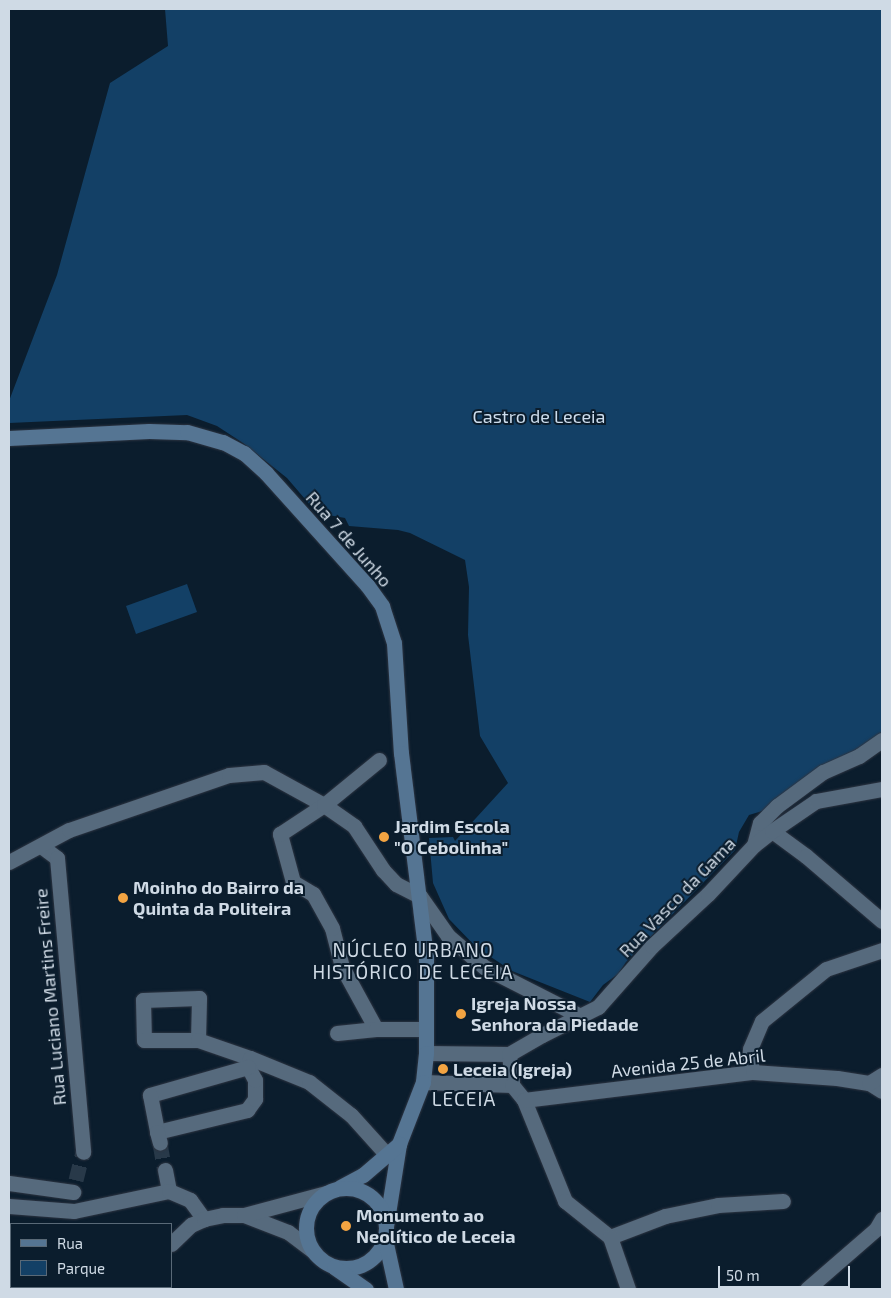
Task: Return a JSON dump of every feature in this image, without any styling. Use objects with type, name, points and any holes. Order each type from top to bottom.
[{"type":"main road","name":"Rua 7 de Junho","points":[[9,438],[149,431],[187,432],[223,442],[244,453],[266,473],[361,578],[382,606],[394,643],[401,754],[420,896],[426,958],[426,1053],[421,1088],[399,1144]]},
{"type":"main road","points":[[366,1289],[322,1260],[313,1250],[307,1239],[308,1213],[315,1202],[332,1190],[363,1175],[399,1144]]},
{"type":"main road","points":[[333,1266],[346,1268],[358,1266],[374,1256],[385,1233],[399,1144]]},
{"type":"main road","points":[[332,1190],[353,1188],[366,1193],[376,1201],[383,1213],[396,1289]]},
{"type":"street","points":[[754,845],[760,823],[777,806],[823,772],[860,756],[882,740]]},
{"type":"street","points":[[376,1029],[342,967],[332,928],[313,894],[293,882],[280,834],[324,805],[379,760]]},
{"type":"street","points":[[9,862],[69,830],[229,775],[264,772],[324,805],[354,826],[382,870],[396,884],[420,896],[448,936],[484,967],[580,1016]]},
{"type":"street","name":"Rua Vasco da Gama","points":[[509,1054],[598,1008],[652,946],[708,894],[754,845],[772,831],[816,801],[882,789]]},
{"type":"street","points":[[772,831],[806,856],[882,921]]},
{"type":"street","name":"Rua Luciano Martins Freire","points":[[41,846],[57,858],[83,1152]]},
{"type":"street","points":[[753,1072],[749,1059],[750,1049],[762,1021],[826,969],[882,950]]},
{"type":"street","points":[[198,1040],[199,998],[143,1000],[144,1040],[198,1040],[249,1063],[309,1082],[351,1115],[387,1155]]},
{"type":"street","points":[[337,1033],[376,1029],[426,1030]]},
{"type":"street","points":[[426,1053],[509,1054],[512,1085],[524,1100],[565,1201],[610,1237],[628,1289]]},
{"type":"street","points":[[249,1063],[255,1080],[256,1099],[247,1110],[158,1138],[150,1095],[249,1063]]},
{"type":"street","name":"Avenida 25 de Abril","points":[[524,1100],[753,1072],[837,1078],[869,1083]]},
{"type":"street","points":[[882,1074],[869,1083],[882,1091]]},
{"type":"street","points":[[421,1088],[512,1085]]},
{"type":"street","points":[[165,1170],[169,1192]]},
{"type":"street","points":[[9,1183],[75,1186],[74,1211]]},
{"type":"street","points":[[172,1243],[192,1225],[204,1219],[223,1215],[244,1215],[332,1190]]},
{"type":"street","points":[[9,1206],[74,1211],[169,1192],[190,1200],[204,1219]]},
{"type":"street","points":[[610,1237],[665,1216],[718,1205],[783,1201]]},
{"type":"street","points":[[244,1215],[288,1232],[313,1250]]},
{"type":"street","points":[[807,1289],[876,1229],[882,1219]]},
{"type":"green space","name":"Castro de Leceia","points":[[165,9],[882,9],[882,733],[766,810],[749,815],[739,832],[735,850],[626,962],[618,974],[603,985],[590,1002],[512,971],[476,947],[449,919],[433,883],[429,838],[453,837],[455,841],[508,783],[480,736],[468,635],[469,587],[465,560],[410,533],[398,530],[349,526],[345,518],[317,513],[287,478],[243,443],[217,426],[187,415],[9,423],[9,401],[57,275],[110,83],[168,46]]},
{"type":"green space","points":[[187,584],[197,612],[136,634],[126,606]]},
{"type":"tunnel","points":[[160,1143],[165,1170]]},
{"type":"tunnel","points":[[76,1180],[83,1152]]},
{"type":"place","name":"Jardim Escola \"O Cebolinha\"","points":[[384,837]]},
{"type":"place","name":"Moinho do Bairro da Quinta da Politeira","points":[[123,898]]},
{"type":"place","name":"Igreja Nossa Senhora da Piedade","points":[[461,1014]]},
{"type":"place","name":"Leceia (Igreja)","points":[[443,1069]]},
{"type":"place","name":"Monumento ao Neolítico de Leceia","points":[[346,1226]]},
{"type":"district","name":"NÚCLEO URBANO HISTÓRICO DE LECEIA","points":[[413,961]]},
{"type":"district","name":"LECEIA","points":[[464,1099]]}]
